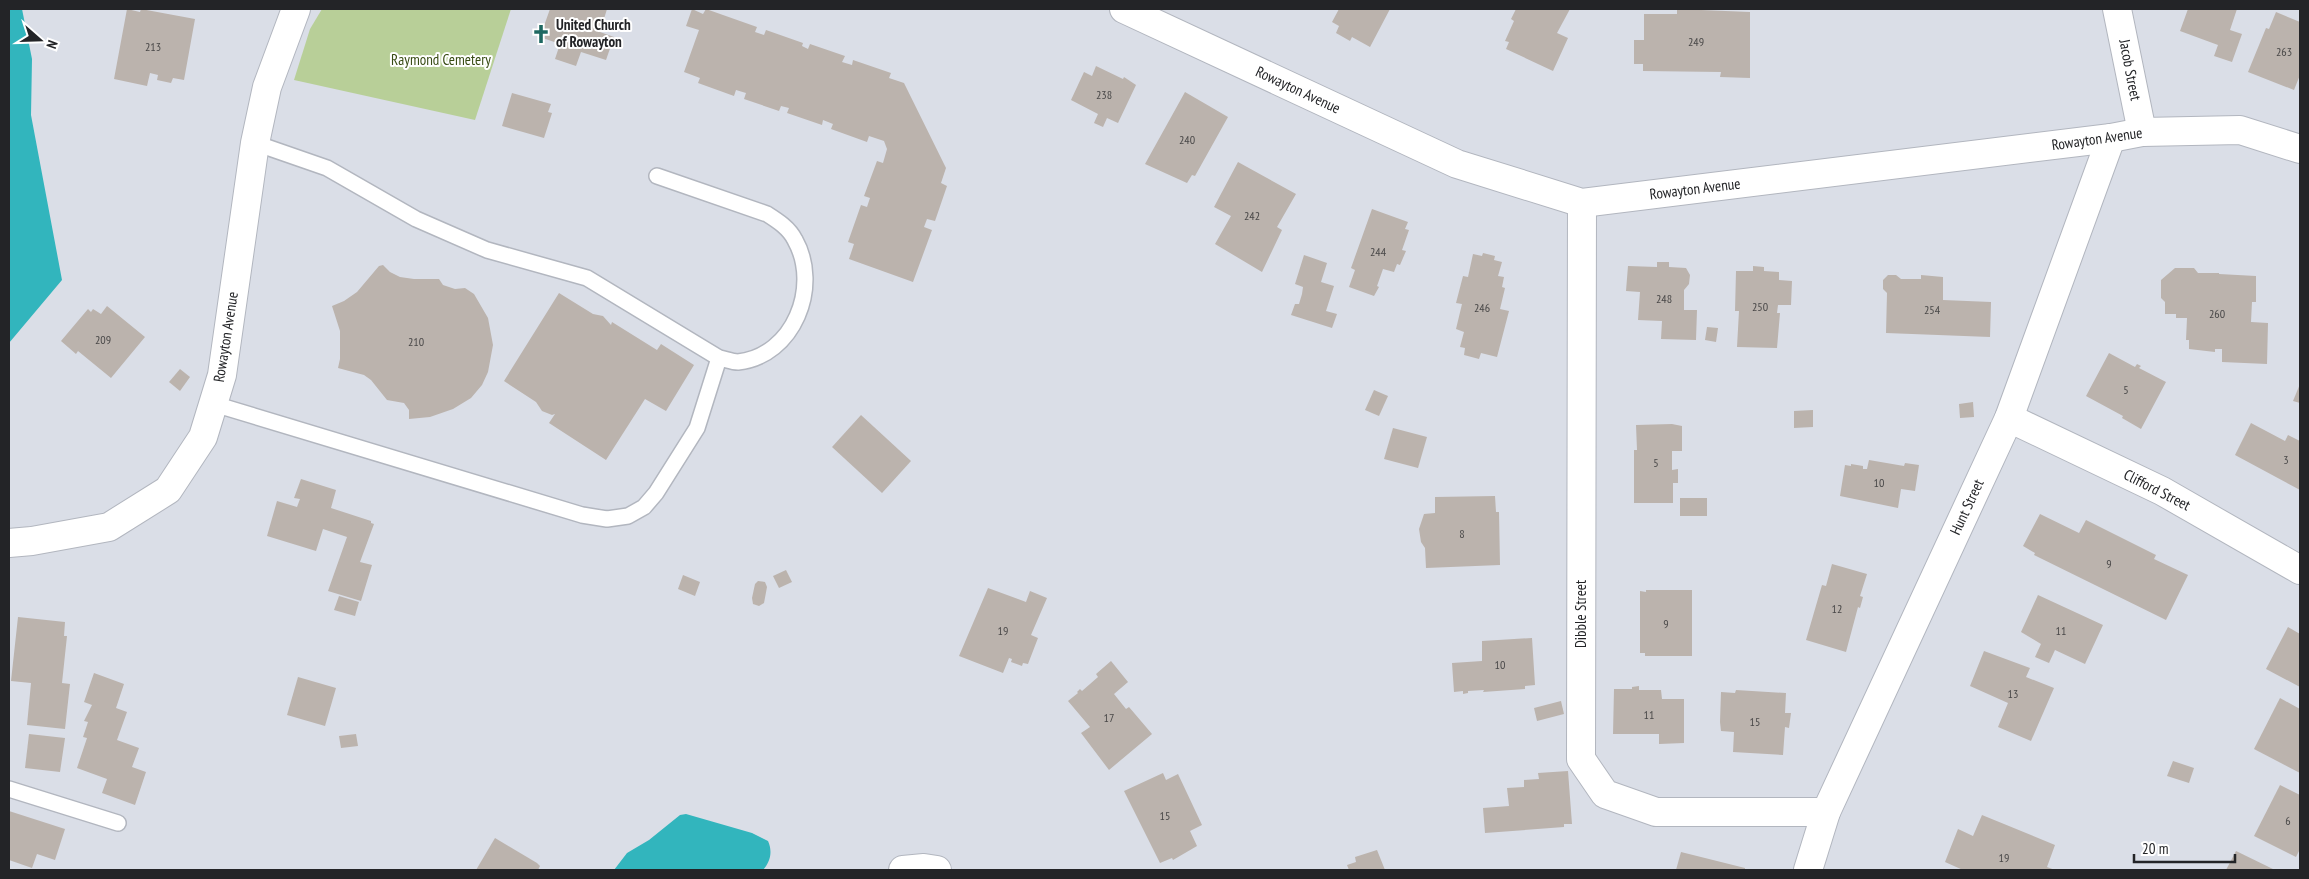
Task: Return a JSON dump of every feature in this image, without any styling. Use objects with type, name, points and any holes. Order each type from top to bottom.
[{"type":"street","name":"Rowayton Avenue","points":[[9,543],[32,541],[110,527],[168,490],[203,437],[222,376],[255,142],[267,87],[296,9]]},
{"type":"street","name":"Rowayton Avenue","points":[[1124,9],[1457,164],[1582,203],[2111,138],[2142,132],[2240,130],[2300,149]]},
{"type":"street","name":"Jacob Street","points":[[2117,9],[2142,132]]},
{"type":"street","name":"Hunt Street","points":[[1808,870],[1826,812],[2009,418],[2111,138]]},
{"type":"street","name":"Dibble Street","points":[[1582,203],[1581,759],[1605,794],[1656,812],[1826,812]]},
{"type":"street","name":"Clifford Street","points":[[2009,418],[2162,491],[2300,570]]},
{"type":"street","points":[[903,870],[924,868],[937,870]]},
{"type":"lane","points":[[255,142],[327,168],[416,219],[487,250],[587,278],[719,358],[736,362],[768,352],[782,340],[793,326],[803,303],[807,280],[804,259],[795,239],[782,224],[768,214],[658,176]]},
{"type":"lane","points":[[214,404],[582,515],[607,519],[628,516],[636,512],[644,507],[656,493],[698,428],[719,358]]},
{"type":"lane","points":[[9,789],[118,823]]},
{"type":"green space","name":"Raymond Cemetery","points":[[322,9],[511,9],[475,120],[294,80],[310,29]]},
{"type":"water","points":[[9,9],[22,9],[32,59],[31,115],[62,280],[9,343]]},
{"type":"water","points":[[686,814],[752,833],[768,841],[770,845],[769,860],[763,870],[614,870],[627,853],[649,840],[680,815]]},
{"type":"building","points":[[127,9],[140,12],[141,9],[195,19],[184,80],[173,78],[171,83],[157,80],[158,75],[150,73],[147,86],[114,79]]},
{"type":"building","points":[[550,9],[607,9],[600,32],[614,37],[606,60],[581,52],[576,66],[555,59],[560,44],[540,37]]},
{"type":"building","points":[[692,9],[703,14],[706,9],[757,27],[755,32],[764,35],[766,30],[803,43],[802,46],[808,49],[810,44],[845,56],[842,62],[852,65],[853,60],[891,73],[889,78],[904,83],[946,168],[941,183],[947,186],[935,221],[927,219],[924,227],[932,230],[913,282],[849,259],[854,244],[848,242],[861,205],[867,207],[870,198],[864,196],[877,161],[883,163],[887,149],[884,141],[869,136],[867,142],[831,129],[833,124],[823,120],[822,125],[787,113],[789,108],[781,106],[779,111],[744,99],[746,93],[736,90],[734,96],[698,83],[700,78],[684,72],[699,30],[686,26]]},
{"type":"building","points":[[1339,9],[1390,9],[1370,47],[1352,37],[1350,41],[1336,33],[1339,26],[1332,22]]},
{"type":"building","points":[[1516,9],[1570,9],[1557,33],[1568,38],[1553,71],[1506,49],[1509,42],[1505,41],[1514,21],[1511,19]]},
{"type":"building","points":[[1677,9],[1750,12],[1750,78],[1720,77],[1721,72],[1643,71],[1643,64],[1634,64],[1634,40],[1644,40],[1644,14],[1677,14]]},
{"type":"building","points":[[2188,9],[2237,9],[2230,30],[2242,34],[2232,62],[2214,56],[2218,45],[2180,31]]},
{"type":"building","points":[[2276,12],[2300,22],[2300,75],[2294,90],[2248,72],[2266,28],[2269,29]]},
{"type":"building","points":[[1096,66],[1123,79],[1124,77],[1136,85],[1118,123],[1107,118],[1103,127],[1094,123],[1098,114],[1071,100],[1084,72],[1092,76]]},
{"type":"building","points":[[1185,92],[1228,117],[1195,176],[1192,175],[1187,183],[1145,164]]},
{"type":"building","points":[[512,93],[551,104],[548,112],[552,113],[544,138],[502,126]]},
{"type":"building","points":[[1238,162],[1296,194],[1277,227],[1282,230],[1262,272],[1215,244],[1231,216],[1214,207]]},
{"type":"building","points":[[1372,209],[1408,222],[1405,229],[1409,230],[1402,250],[1406,251],[1400,265],[1397,264],[1394,272],[1383,269],[1377,286],[1379,287],[1374,296],[1349,287],[1355,270],[1351,268]]},
{"type":"building","points":[[1483,253],[1495,256],[1494,260],[1502,262],[1498,276],[1504,277],[1502,287],[1505,288],[1500,309],[1509,311],[1497,357],[1481,353],[1479,359],[1464,355],[1465,348],[1460,347],[1464,332],[1456,329],[1462,304],[1456,303],[1463,276],[1468,277],[1473,254],[1482,256]]},
{"type":"building","points":[[1304,255],[1327,263],[1321,282],[1334,286],[1326,311],[1337,314],[1332,328],[1291,315],[1295,304],[1299,304],[1302,294],[1303,287],[1295,284]]},
{"type":"building","points":[[1657,262],[1669,262],[1669,267],[1686,268],[1690,275],[1689,284],[1684,290],[1684,310],[1697,310],[1696,340],[1661,339],[1662,321],[1638,320],[1640,292],[1626,291],[1628,266],[1657,267]]},
{"type":"building","points":[[383,265],[390,272],[400,277],[439,279],[443,285],[455,289],[465,288],[474,294],[488,318],[493,345],[488,372],[482,385],[471,398],[453,409],[430,417],[409,419],[409,410],[404,403],[387,400],[371,380],[364,375],[338,368],[340,359],[340,331],[332,306],[344,301],[357,292],[379,266]]},
{"type":"building","points":[[1753,266],[1764,267],[1764,271],[1779,272],[1779,280],[1792,281],[1791,305],[1778,305],[1777,313],[1780,313],[1777,348],[1737,347],[1739,311],[1735,311],[1736,271],[1753,271]]},
{"type":"building","points":[[2175,268],[2194,268],[2198,273],[2256,276],[2256,302],[2252,302],[2251,322],[2268,323],[2267,364],[2222,362],[2222,349],[2215,349],[2215,352],[2189,349],[2189,340],[2186,340],[2187,318],[2176,318],[2176,314],[2165,314],[2165,302],[2161,298],[2161,280]]},
{"type":"building","points":[[1888,275],[1896,275],[1901,279],[1921,279],[1921,275],[1943,277],[1943,300],[1991,302],[1990,337],[1886,333],[1887,293],[1883,289],[1883,280]]},
{"type":"building","points":[[559,293],[593,314],[603,316],[611,325],[612,322],[657,350],[661,344],[694,365],[666,411],[645,399],[606,460],[549,423],[555,414],[552,415],[542,411],[536,402],[504,381]]},
{"type":"building","points":[[107,306],[145,337],[111,378],[78,351],[76,354],[61,341],[88,309],[91,312],[93,309],[101,314]]},
{"type":"building","points":[[1707,327],[1718,328],[1716,342],[1705,340]]},
{"type":"building","points":[[2109,353],[2135,367],[2137,364],[2141,366],[2139,368],[2166,382],[2141,429],[2122,418],[2123,416],[2086,396]]},
{"type":"building","points":[[180,369],[190,377],[180,391],[169,382]]},
{"type":"building","points":[[2300,384],[2300,403],[2293,401]]},
{"type":"building","points":[[1374,390],[1388,396],[1379,416],[1365,410]]},
{"type":"building","points":[[1973,402],[1974,417],[1960,418],[1959,404]]},
{"type":"building","points":[[1813,410],[1813,427],[1794,428],[1794,411]]},
{"type":"building","points":[[861,415],[911,461],[882,493],[832,447]]},
{"type":"building","points":[[2251,423],[2285,441],[2288,435],[2300,441],[2300,490],[2235,455]]},
{"type":"building","points":[[1672,424],[1682,426],[1682,451],[1672,451],[1672,470],[1678,469],[1678,483],[1673,483],[1673,503],[1634,503],[1634,450],[1637,450],[1636,425]]},
{"type":"building","points":[[1393,428],[1427,437],[1418,468],[1384,459]]},
{"type":"building","points":[[1869,460],[1904,466],[1905,463],[1919,465],[1915,491],[1901,489],[1898,508],[1840,496],[1845,465],[1863,466],[1863,469],[1867,469]]},
{"type":"building","points":[[301,479],[336,490],[331,508],[371,521],[374,524],[360,562],[372,565],[361,601],[328,591],[347,537],[323,529],[316,551],[267,536],[277,501],[297,507],[300,499],[294,498]]},
{"type":"building","points":[[1495,496],[1496,512],[1499,512],[1500,565],[1426,568],[1425,548],[1421,542],[1419,529],[1424,514],[1435,513],[1435,497]]},
{"type":"building","points":[[1680,498],[1707,498],[1707,516],[1680,516]]},
{"type":"building","points":[[2040,514],[2079,533],[2086,520],[2156,555],[2154,559],[2188,575],[2166,620],[2034,555],[2035,553],[2023,546]]},
{"type":"building","points":[[1832,564],[1867,574],[1860,596],[1863,597],[1860,608],[1858,607],[1846,652],[1806,640],[1822,585],[1826,586]]},
{"type":"building","points":[[786,570],[792,582],[779,588],[773,576]]},
{"type":"building","points":[[683,575],[700,582],[695,596],[678,589]]},
{"type":"building","points":[[758,581],[765,582],[767,587],[764,603],[759,606],[753,604],[752,598],[755,584]]},
{"type":"building","points":[[988,588],[1026,602],[1030,591],[1047,598],[1031,635],[1038,638],[1028,664],[1023,663],[1022,666],[1011,662],[1012,659],[1009,658],[1003,673],[959,656]]},
{"type":"building","points":[[1646,590],[1692,590],[1692,656],[1645,656],[1645,653],[1640,653],[1640,591],[1646,592]]},
{"type":"building","points":[[2038,595],[2103,625],[2085,664],[2055,650],[2049,663],[2035,657],[2041,644],[2021,632]]},
{"type":"building","points":[[339,596],[359,602],[355,616],[334,610]]},
{"type":"building","points":[[18,617],[65,622],[64,636],[67,636],[62,683],[70,684],[65,729],[27,725],[31,683],[11,681]]},
{"type":"building","points":[[2288,627],[2300,634],[2300,687],[2266,669]]},
{"type":"building","points":[[1532,638],[1535,685],[1525,686],[1525,689],[1483,692],[1484,690],[1468,691],[1468,693],[1463,694],[1463,691],[1454,692],[1452,663],[1482,661],[1482,641]]},
{"type":"building","points":[[1984,651],[2030,668],[2026,677],[2054,688],[2031,741],[1998,727],[2008,703],[1970,686]]},
{"type":"building","points":[[1111,661],[1128,682],[1114,694],[1126,709],[1129,707],[1152,734],[1109,770],[1081,733],[1090,727],[1068,701],[1080,689],[1082,691],[1098,677],[1096,674]]},
{"type":"building","points":[[94,673],[124,684],[116,708],[127,712],[117,740],[139,748],[132,767],[146,772],[135,805],[102,793],[107,779],[77,768],[87,738],[83,737],[88,722],[84,721],[92,705],[84,702]]},
{"type":"building","points":[[298,677],[336,688],[325,726],[287,715]]},
{"type":"building","points":[[1639,686],[1639,690],[1661,690],[1662,699],[1684,699],[1684,743],[1659,744],[1659,734],[1613,734],[1614,689],[1632,689],[1632,687]]},
{"type":"building","points":[[1736,690],[1786,693],[1785,713],[1791,713],[1789,728],[1785,727],[1783,755],[1733,752],[1734,732],[1721,731],[1721,692],[1735,693]]},
{"type":"building","points":[[2280,698],[2300,709],[2300,773],[2254,749]]},
{"type":"building","points":[[1561,701],[1564,714],[1537,721],[1534,708]]},
{"type":"building","points":[[29,734],[65,738],[60,772],[25,768]]},
{"type":"building","points":[[356,734],[358,746],[341,748],[339,736]]},
{"type":"building","points":[[2173,761],[2194,768],[2189,783],[2167,776]]},
{"type":"building","points":[[1568,771],[1572,824],[1564,824],[1564,827],[1485,833],[1483,808],[1509,806],[1507,788],[1524,787],[1524,780],[1539,779],[1538,773]]},
{"type":"building","points":[[1163,773],[1166,780],[1178,774],[1202,825],[1190,831],[1197,846],[1173,860],[1172,858],[1160,863],[1124,791]]},
{"type":"building","points":[[2280,785],[2300,795],[2300,849],[2296,857],[2254,836]]},
{"type":"building","points":[[9,811],[65,829],[55,860],[37,854],[32,868],[9,860]]},
{"type":"building","points":[[1982,815],[2055,845],[2047,867],[2055,870],[1963,870],[1945,862],[1958,829],[1973,836]]},
{"type":"building","points":[[495,838],[537,863],[540,866],[538,870],[476,870]]},
{"type":"building","points":[[1377,850],[1385,870],[1349,870],[1347,865],[1356,862],[1355,857]]},
{"type":"building","points":[[2236,851],[2275,870],[2226,870]]},
{"type":"building","points":[[1681,852],[1745,868],[1745,870],[1676,870]]},
{"type":"place","name":"United Church of Rowayton","points":[[541,34]]}]
